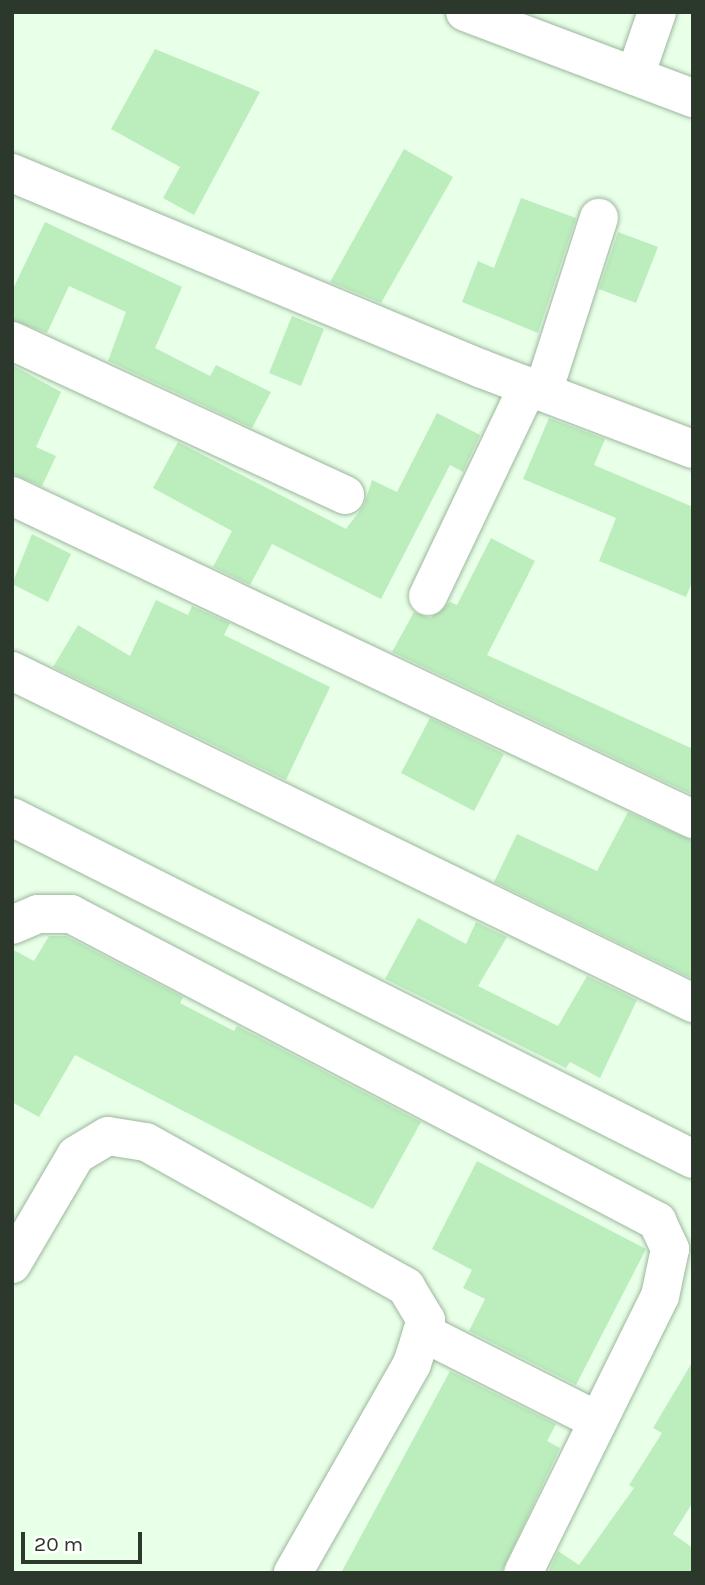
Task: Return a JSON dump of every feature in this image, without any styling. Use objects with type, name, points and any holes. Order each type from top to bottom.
[{"type":"street","points":[[465,12],[693,98]]},
{"type":"street","points":[[635,76],[657,12]]},
{"type":"street","points":[[12,173],[535,389],[691,444]]},
{"type":"street","points":[[428,596],[535,389],[599,218]]},
{"type":"street","points":[[12,341],[345,495]]},
{"type":"street","points":[[12,496],[693,819]]},
{"type":"street","points":[[12,671],[693,1003]]},
{"type":"street","points":[[12,817],[693,1159]]},
{"type":"street","points":[[12,925],[38,914],[71,914],[657,1221],[670,1250],[660,1296],[523,1573]]},
{"type":"street","points":[[12,1264],[76,1155],[108,1136],[146,1142],[407,1287],[426,1320],[412,1364],[293,1573]]},
{"type":"street","points":[[422,1332],[598,1421]]},
{"type":"building","points":[[155,49],[260,92],[194,215],[163,198],[180,167],[111,129]]},
{"type":"building","points":[[404,149],[453,177],[381,303],[330,282]]},
{"type":"building","points":[[521,198],[576,218],[538,333],[462,302],[478,261],[494,268]]},
{"type":"building","points":[[45,222],[182,287],[155,348],[210,376],[216,365],[271,392],[252,428],[108,361],[126,312],[69,286],[47,333],[12,320],[12,291]]},
{"type":"building","points":[[618,232],[658,247],[636,303],[599,289]]},
{"type":"building","points":[[292,316],[324,329],[301,386],[269,373]]},
{"type":"building","points":[[12,365],[61,392],[36,447],[56,456],[42,486],[12,474]]},
{"type":"building","points":[[437,413],[480,435],[463,472],[450,465],[381,599],[272,544],[250,585],[213,567],[232,531],[153,488],[178,442],[346,529],[364,505],[372,480],[397,492]]},
{"type":"building","points":[[549,418],[605,439],[594,465],[693,507],[693,580],[686,597],[599,561],[616,518],[523,479]]},
{"type":"building","points":[[32,534],[71,554],[48,602],[12,584]]},
{"type":"building","points":[[491,538],[535,561],[487,655],[693,749],[693,795],[392,652],[414,612],[430,618],[450,602],[457,605]]},
{"type":"building","points":[[156,600],[188,615],[192,606],[230,623],[224,635],[330,687],[286,780],[53,667],[78,625],[130,656]]},
{"type":"building","points":[[430,718],[504,754],[474,811],[401,773]]},
{"type":"building","points":[[628,812],[693,841],[693,979],[494,882],[517,834],[597,871]]},
{"type":"building","points":[[418,918],[466,944],[476,922],[507,937],[478,986],[558,1026],[587,976],[637,1000],[600,1078],[570,1062],[566,1068],[385,979]]},
{"type":"building","points":[[49,936],[66,936],[183,997],[180,1003],[234,1031],[237,1026],[421,1122],[373,1209],[75,1055],[39,1117],[12,1102],[12,949],[34,961]]},
{"type":"building","points":[[477,1161],[646,1249],[576,1385],[469,1331],[485,1299],[463,1288],[472,1270],[432,1249]]},
{"type":"building","points":[[693,1361],[693,1502],[673,1534],[693,1548],[693,1573],[548,1573],[558,1551],[579,1565],[634,1488],[629,1485],[662,1433],[653,1428]]},
{"type":"building","points":[[450,1371],[556,1424],[547,1441],[560,1448],[501,1573],[341,1573]]}]
